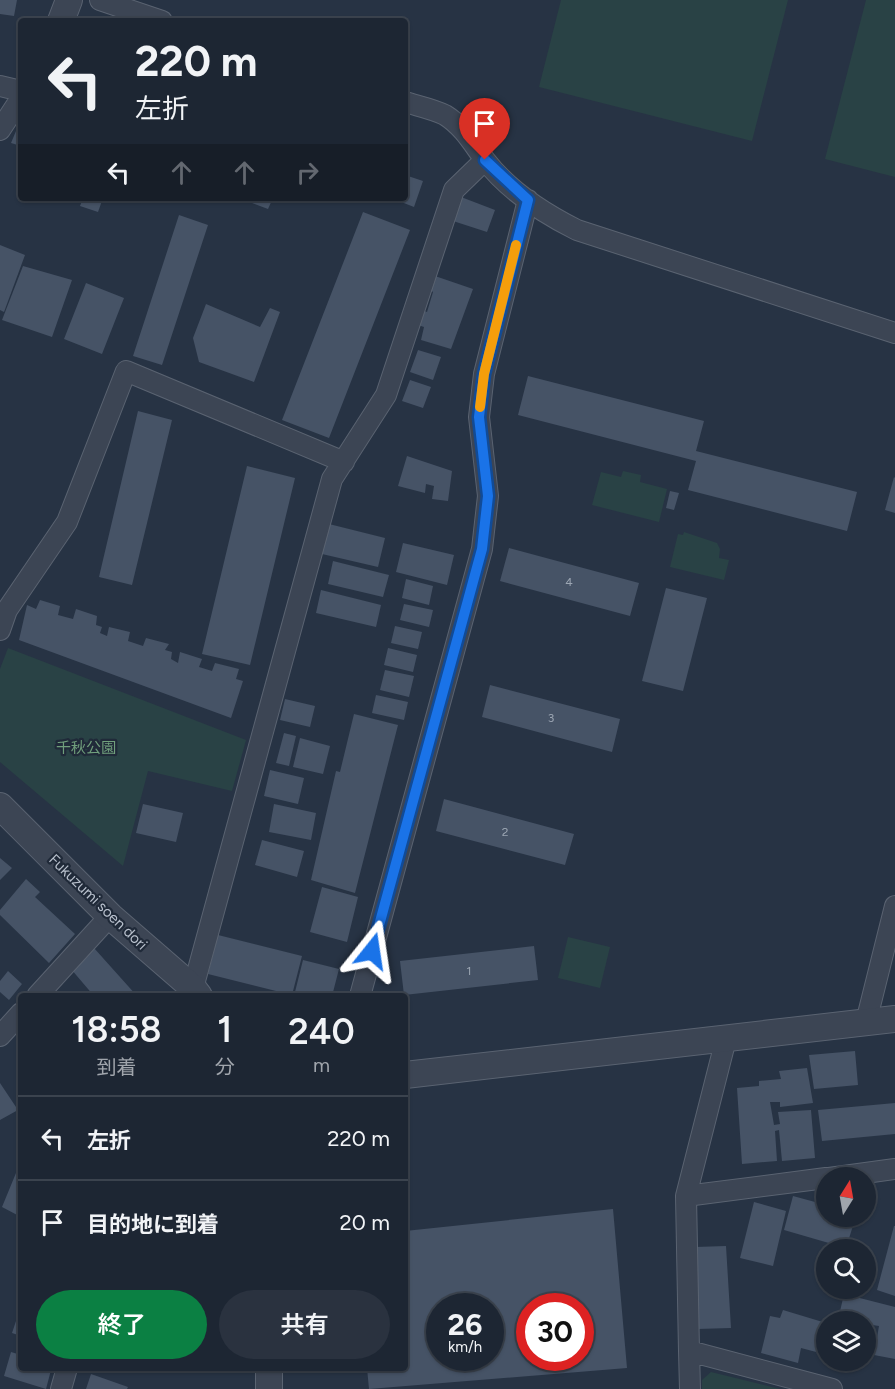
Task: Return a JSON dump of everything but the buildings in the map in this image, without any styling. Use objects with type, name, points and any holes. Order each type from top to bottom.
[{"type":"street","points":[[62,18],[69,0]]},
{"type":"street","points":[[99,0],[153,18]]},
{"type":"street","points":[[0,86],[18,90]]},
{"type":"street","points":[[0,129],[18,102]]},
{"type":"street","points":[[408,103],[445,116],[473,140],[485,160],[528,200],[550,216],[577,230],[895,333]]},
{"type":"street","points":[[196,992],[332,479],[387,395],[454,190],[485,160]]},
{"type":"street","points":[[361,993],[482,549],[488,496],[479,417],[484,374],[528,200]]},
{"type":"street","points":[[0,630],[7,610],[68,522],[126,371],[344,462]]},
{"type":"street","name":"Fukuzumi soen dori","points":[[0,806],[110,916],[196,992]]},
{"type":"street","points":[[866,1022],[895,906]]},
{"type":"street","points":[[40,993],[110,916]]},
{"type":"street","points":[[0,1036],[18,1016]]},
{"type":"street","points":[[408,1075],[895,1019]]},
{"type":"street","points":[[690,1389],[686,1196],[726,1039]]},
{"type":"street","points":[[876,1172],[895,1169]]},
{"type":"street","points":[[686,1196],[816,1180]]},
{"type":"street","points":[[689,1351],[832,1389]]},
{"type":"street","points":[[61,1389],[66,1371]]},
{"type":"street","points":[[268,1389],[269,1371]]},
{"type":"green space","points":[[561,0],[788,0],[752,141],[539,87]]},
{"type":"green space","points":[[866,0],[895,0],[895,177],[825,159]]},
{"type":"green space","points":[[623,471],[641,475],[640,482],[667,489],[659,522],[592,505],[601,472],[621,477]]},
{"type":"green space","points":[[684,532],[717,543],[720,549],[719,558],[729,560],[724,580],[670,567],[678,534],[683,535]]},
{"type":"green space","name":"千秋公園","points":[[8,648],[246,740],[232,791],[148,771],[123,866],[0,762],[0,669]]},
{"type":"green space","points":[[568,937],[610,947],[600,988],[558,978]]},
{"type":"green space","points":[[711,1372],[780,1389],[702,1389],[702,1380]]},
{"type":"slow traffic","points":[[480,407],[484,374],[516,245]]},
{"type":"route","points":[[372,951],[482,549],[488,496],[479,417],[484,374],[528,200],[485,160]]}]
